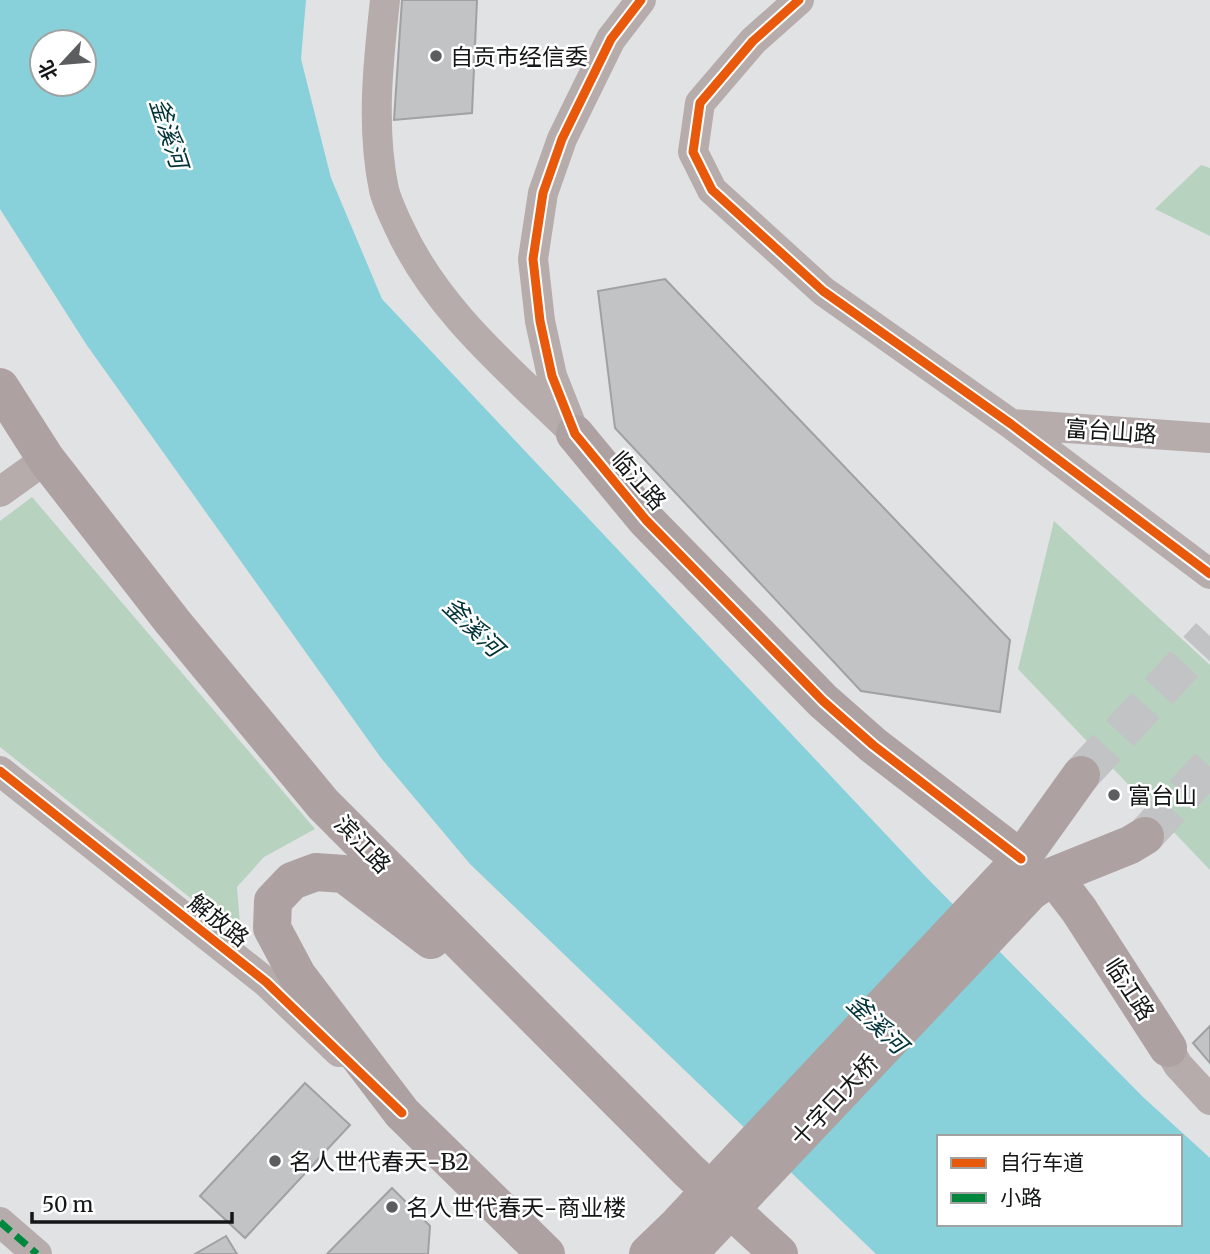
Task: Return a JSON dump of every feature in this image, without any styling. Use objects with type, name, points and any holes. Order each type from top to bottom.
[{"type":"main road","name":"滨江路","points":[[0,387],[46,459],[172,621],[324,804],[689,1171],[779,1254]]},
{"type":"main road","name":"临江路","points":[[575,434],[646,520],[823,701],[1028,875],[1080,910],[1168,1048]]},
{"type":"main road","name":"十字口大桥","points":[[648,1254],[688,1246],[1028,875],[1081,775]]},
{"type":"main road","points":[[1028,875],[1130,845],[1145,836]]},
{"type":"main road","points":[[402,1113],[297,975],[272,928],[273,901],[292,881],[316,872],[344,874],[428,939],[494,977]]},
{"type":"main road","name":"解放路","points":[[402,1113],[546,1254]]},
{"type":"main road","points":[[621,1254],[688,1246]]},
{"type":"street","points":[[385,0],[376,85],[376,136],[384,193],[405,239],[436,292],[475,336],[575,434]]},
{"type":"street","name":"临江路","points":[[575,434],[552,376],[540,321],[533,259],[537,232],[543,193],[562,139],[611,38],[640,0]]},
{"type":"street","points":[[799,0],[753,41],[700,103],[693,152],[712,190],[823,291],[1012,424],[1210,574]]},
{"type":"street","name":"富台山路","points":[[1012,424],[1210,438]]},
{"type":"street","points":[[0,492],[46,459]]},
{"type":"street","name":"解放路","points":[[0,771],[266,982],[402,1113]]},
{"type":"street","name":"临江路","points":[[1168,1048],[1178,1065],[1210,1100]]},
{"type":"street","points":[[0,1222],[37,1254]]},
{"type":"green space","points":[[1201,165],[1210,168],[1210,236],[1155,209]]},
{"type":"green space","points":[[32,497],[315,829],[264,857],[237,887],[241,938],[0,747],[0,521]]},
{"type":"green space","points":[[1054,521],[1210,665],[1210,870],[1018,669]]},
{"type":"water","name":"釜溪河","points":[[0,0],[306,0],[301,59],[331,178],[382,299],[925,876],[1143,1097],[1210,1158],[1210,1254],[876,1254],[470,864],[381,758],[86,344],[0,209]]},
{"type":"building","name":"自贡市经信委","points":[[402,0],[477,0],[472,113],[394,120]]},
{"type":"building","points":[[665,279],[1010,640],[1000,712],[861,691],[615,428],[598,291]]},
{"type":"building","points":[[1210,1026],[1210,1063],[1193,1043]]},
{"type":"building","name":"名人世代春天-B2","points":[[305,1083],[350,1125],[245,1238],[200,1196]]},
{"type":"building","name":"名人世代春天-商业楼","points":[[392,1188],[430,1226],[428,1254],[327,1254]]},
{"type":"building","points":[[226,1236],[237,1254],[195,1254]]},
{"type":"tunnel","points":[[1081,775],[1210,636]]},
{"type":"tunnel","points":[[1145,836],[1210,765]]},
{"type":"marked path","points":[[0,1222],[37,1254]]},
{"type":"cycle path","points":[[641,0],[611,39],[562,139],[543,193],[533,259],[540,321],[552,376],[575,434],[646,520],[823,701],[873,745],[1021,859]]},
{"type":"cycle path","points":[[799,0],[753,41],[700,103],[693,152],[712,190],[823,291],[1011,424],[1210,574]]},
{"type":"cycle path","points":[[0,771],[266,982],[402,1113]]},
{"type":"place","name":"自贡市经信委","points":[[436,56]]},
{"type":"place","name":"富台山","points":[[1114,795]]},
{"type":"place","name":"名人世代春天-B2","points":[[275,1161]]},
{"type":"place","name":"名人世代春天-商业楼","points":[[392,1207]]}]
